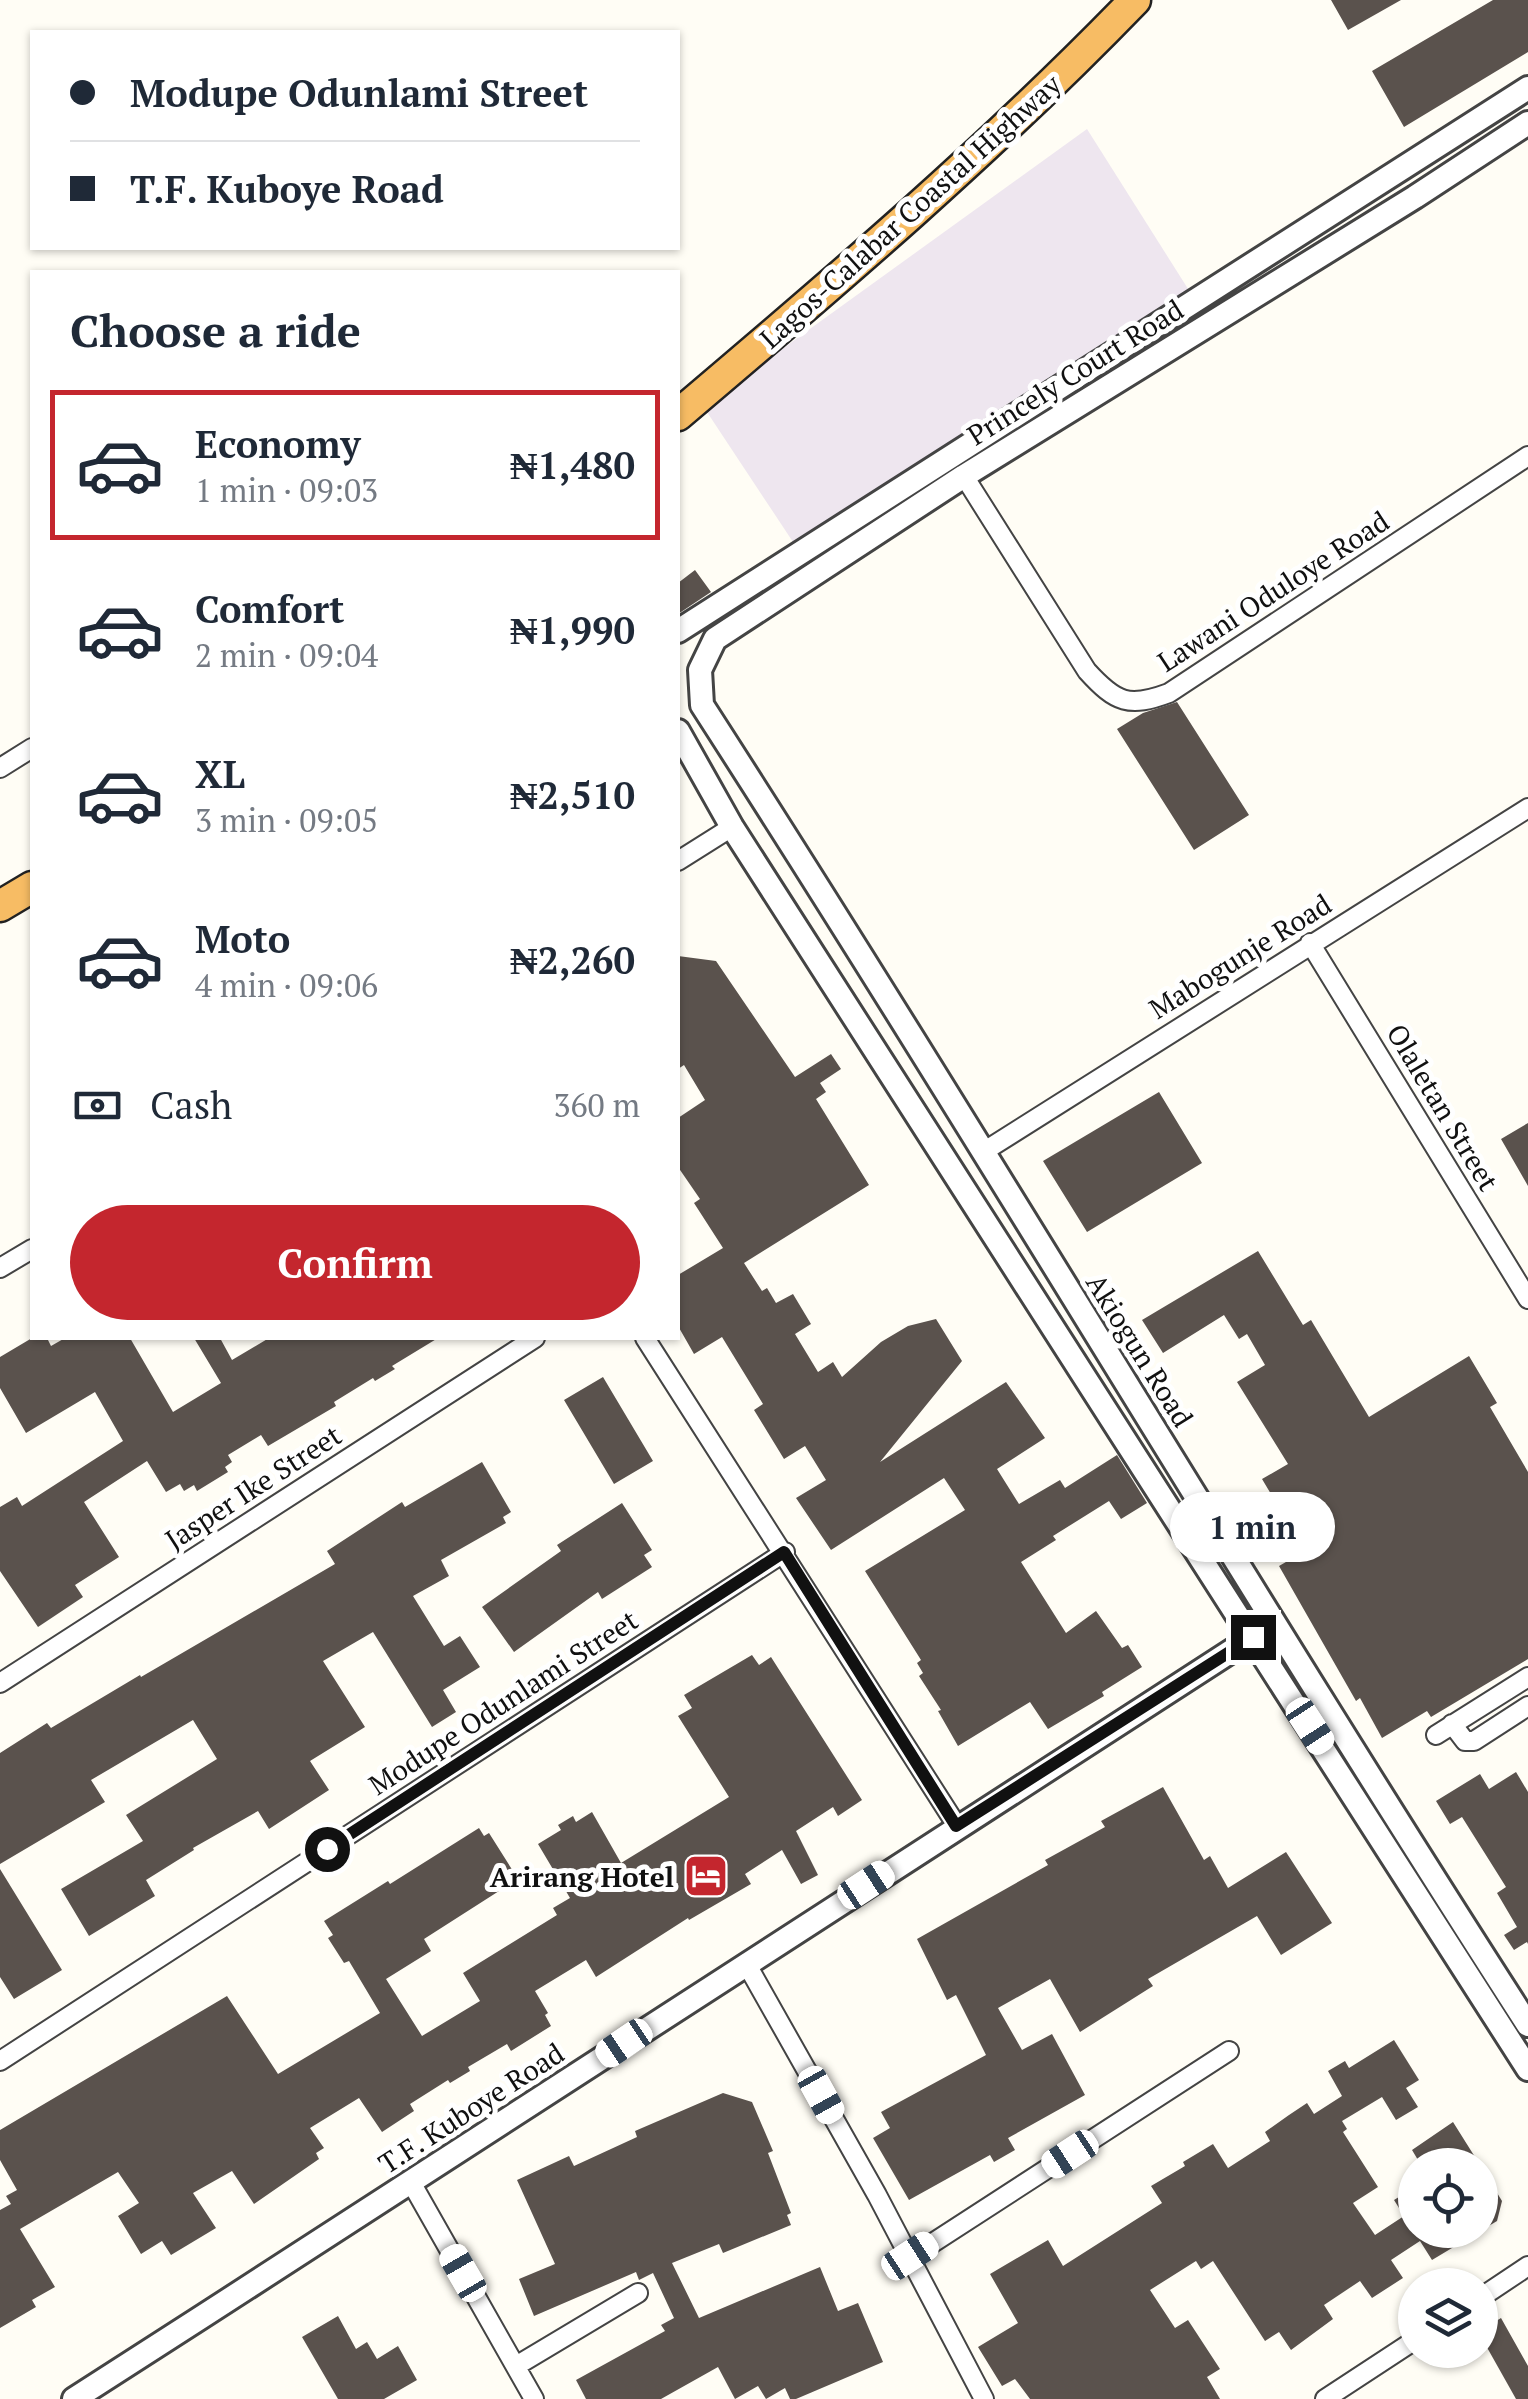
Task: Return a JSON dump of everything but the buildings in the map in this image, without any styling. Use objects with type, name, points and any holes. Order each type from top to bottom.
[{"type":"highway","name":"Lagos-Calabar Coastal Highway","points":[[680,413],[1046,92],[1135,0]]},
{"type":"highway","points":[[0,906],[30,889]]},
{"type":"street","points":[[680,630],[1528,88]]},
{"type":"street","name":"Princely Court Road","points":[[702,705],[700,670],[716,639],[964,476],[1528,123]]},
{"type":"street","name":"Lawani Oduloye Road","points":[[964,476],[1087,671],[1105,690],[1124,701],[1145,702],[1170,693],[1528,456]]},
{"type":"street","name":"Akiogun Road","points":[[702,705],[983,1152],[1368,1778],[1528,2025]]},
{"type":"street","points":[[680,735],[732,826],[1528,2070]]},
{"type":"street","points":[[0,768],[30,749]]},
{"type":"street","name":"Mabogunje Road","points":[[983,1152],[1528,808]]},
{"type":"street","points":[[680,860],[732,826]]},
{"type":"street","name":"Olaletan Street","points":[[1310,943],[1528,1299]]},
{"type":"street","points":[[0,1268],[30,1250]]},
{"type":"street","name":"Jasper Ike Street","points":[[0,1683],[532,1340]]},
{"type":"street","points":[[646,1340],[956,1826]]},
{"type":"street","name":"Modupe Odunlami Street","points":[[0,2060],[784,1552]]},
{"type":"street","name":"T.F. Kuboye Road","points":[[74,2399],[1253,1637]]},
{"type":"street","points":[[1528,1678],[1444,1730],[1464,1741],[1474,1741],[1528,1706]]},
{"type":"street","points":[[746,1962],[910,2256],[984,2399]]},
{"type":"street","points":[[910,2256],[1229,2051]]},
{"type":"street","points":[[412,2184],[534,2399]]},
{"type":"street","points":[[1498,2286],[1528,2266]]},
{"type":"street","points":[[516,2366],[638,2292]]},
{"type":"street","points":[[1325,2399],[1398,2351]]},
{"type":"shaded area","points":[[1087,129],[1190,292],[797,548],[703,406]]},
{"type":"place","name":"Arirang Hotel","points":[[706,1876]]},
{"type":"route","points":[[327,1849],[784,1552],[956,1826],[1253,1637]]}]
